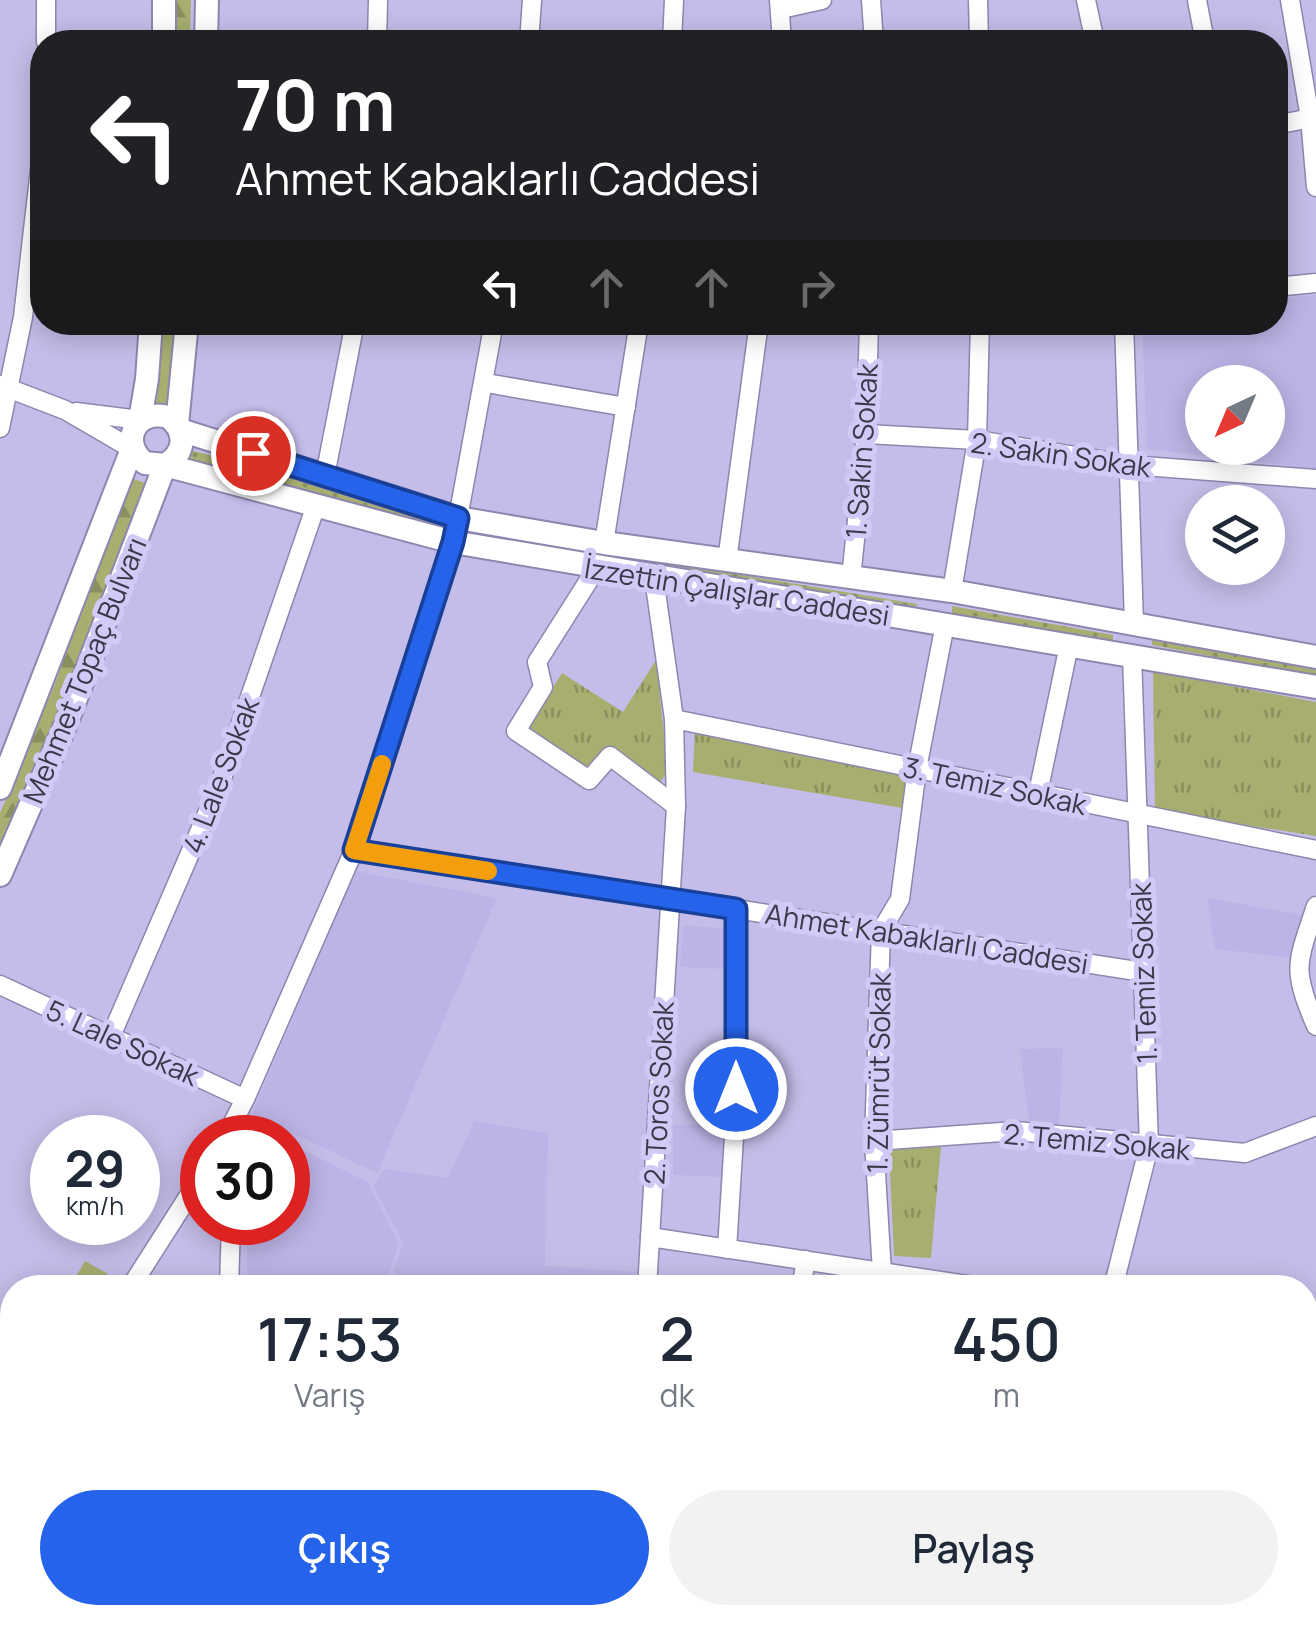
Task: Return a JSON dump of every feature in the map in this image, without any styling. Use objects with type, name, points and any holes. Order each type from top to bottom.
[{"type":"street","points":[[46,0],[46,30]]},
{"type":"street","points":[[164,0],[164,30]]},
{"type":"street","points":[[207,30],[208,0]]},
{"type":"street","points":[[377,30],[378,0]]},
{"type":"street","points":[[529,30],[532,0]]},
{"type":"street","points":[[673,30],[674,0]]},
{"type":"street","points":[[781,30],[780,4],[822,0]]},
{"type":"street","points":[[871,0],[873,30]]},
{"type":"street","points":[[978,0],[979,30]]},
{"type":"street","points":[[1086,0],[1088,30]]},
{"type":"street","points":[[1198,0],[1203,30]]},
{"type":"street","points":[[1290,0],[1313,118],[1316,187]]},
{"type":"street","points":[[1288,123],[1313,118]]},
{"type":"street","points":[[0,428],[5,386],[23,318],[30,257]]},
{"type":"street","points":[[1288,286],[1316,283]]},
{"type":"street","points":[[132,449],[132,434],[140,420],[148,379],[151,335]]},
{"type":"street","points":[[5,386],[66,410],[132,449],[146,464],[164,464],[178,454],[182,438],[179,427],[186,335]]},
{"type":"street","points":[[325,476],[352,335]]},
{"type":"street","points":[[238,1115],[354,850],[453,542],[492,335]]},
{"type":"street","points":[[604,543],[637,335]]},
{"type":"street","points":[[727,561],[757,335]]},
{"type":"street","name":"1. Sakin Sokak","points":[[851,578],[866,434],[868,335]]},
{"type":"street","points":[[944,624],[977,440],[980,335]]},
{"type":"street","points":[[1125,335],[1132,655]]},
{"type":"street","points":[[486,383],[626,407]]},
{"type":"street","points":[[66,410],[140,420],[162,415],[179,427]]},
{"type":"street","name":"İzzettin Çalışlar Caddesi","points":[[179,427],[458,518],[604,543],[952,591],[1316,657]]},
{"type":"street","name":"2. Sakin Sokak","points":[[866,434],[977,440],[1130,465],[1316,479]]},
{"type":"street","name":"Mehmet Topaç Bulvarı","points":[[0,788],[132,449]]},
{"type":"street","name":"İzzettin Çalışlar Caddesi","points":[[164,464],[314,508],[453,542],[1316,687]]},
{"type":"street","name":"Mehmet Topaç Bulvarı","points":[[0,875],[68,719],[164,464]]},
{"type":"street","name":"4. Lale Sokak","points":[[111,1036],[220,784],[314,508]]},
{"type":"street","points":[[596,569],[537,662],[542,687],[516,731],[589,780],[610,756],[676,806]]},
{"type":"street","name":"2. Toros Sokak","points":[[647,1275],[676,806],[674,719],[654,578]]},
{"type":"street","name":"1. Zümrüt Sokak","points":[[882,1272],[874,1141],[881,931],[900,899],[917,769],[944,624]]},
{"type":"street","points":[[1038,794],[1069,645]]},
{"type":"street","name":"1. Temiz Sokak","points":[[1117,1275],[1149,1146],[1132,655]]},
{"type":"street","name":"3. Temiz Sokak","points":[[674,719],[1316,850]]},
{"type":"street","name":"Ahmet Kabaklarlı Caddesi","points":[[354,850],[1143,972]]},
{"type":"street","points":[[1316,906],[1297,963],[1300,990],[1316,1026]]},
{"type":"street","points":[[727,1249],[736,1089],[736,909]]},
{"type":"street","name":"5. Lale Sokak","points":[[0,985],[245,1099]]},
{"type":"street","name":"2. Temiz Sokak","points":[[874,1141],[1016,1131],[1244,1152],[1316,1126]]},
{"type":"street","points":[[139,1275],[180,1216]]},
{"type":"street","points":[[650,1237],[902,1275]]},
{"type":"street","points":[[229,1275],[230,1245]]},
{"type":"street","points":[[803,1275],[806,1260]]},
{"type":"shaded area","points":[[1316,295],[1316,469],[1282,465],[1285,365],[1185,365],[1185,453],[1147,449],[1142,335],[1288,335],[1288,298]]},
{"type":"shaded area","points":[[355,871],[497,898],[377,1173],[310,1141],[310,1115],[252,1114]]},
{"type":"shaded area","points":[[1207,898],[1304,915],[1294,958],[1215,949]]},
{"type":"shaded area","points":[[683,925],[729,929],[725,969],[680,967]]},
{"type":"shaded area","points":[[1063,1048],[1059,1125],[1029,1120],[1020,1049]]},
{"type":"shaded area","points":[[474,1121],[548,1133],[545,1266],[636,1272],[636,1275],[396,1275],[393,1272],[403,1242],[373,1186],[384,1169],[448,1178]]},
{"type":"shaded area","points":[[726,1124],[723,1177],[673,1175],[673,1125]]},
{"type":"shaded area","points":[[310,1154],[368,1182],[399,1244],[390,1275],[247,1275],[247,1245],[310,1245]]},
{"type":"green space","points":[[174,0],[191,0],[190,30],[173,30]]},
{"type":"green space","points":[[158,335],[174,335],[168,410],[152,409]]},
{"type":"green space","points":[[187,449],[447,522],[444,532],[183,461]]},
{"type":"green space","points":[[131,478],[148,484],[67,691],[0,843],[0,813],[54,686]]},
{"type":"green space","points":[[476,531],[917,604],[916,611],[476,541]]},
{"type":"green space","points":[[952,606],[1113,635],[1113,644],[952,614]]},
{"type":"green space","points":[[1152,637],[1316,667],[1316,676],[1152,645]]},
{"type":"green space","points":[[656,660],[668,771],[659,784],[607,745],[585,770],[532,734],[528,727],[562,673],[623,712]]},
{"type":"green space","points":[[1153,671],[1316,702],[1316,836],[1155,811]]},
{"type":"green space","points":[[695,731],[909,769],[902,808],[693,772]]},
{"type":"green space","points":[[941,1146],[931,1258],[894,1256],[889,1150]]},
{"type":"green space","points":[[85,1261],[108,1274],[107,1275],[77,1275]]},
{"type":"slow traffic","points":[[382,764],[354,850],[488,871]]},
{"type":"route","points":[[253,453],[458,518],[354,850],[736,909],[736,1089]]}]
